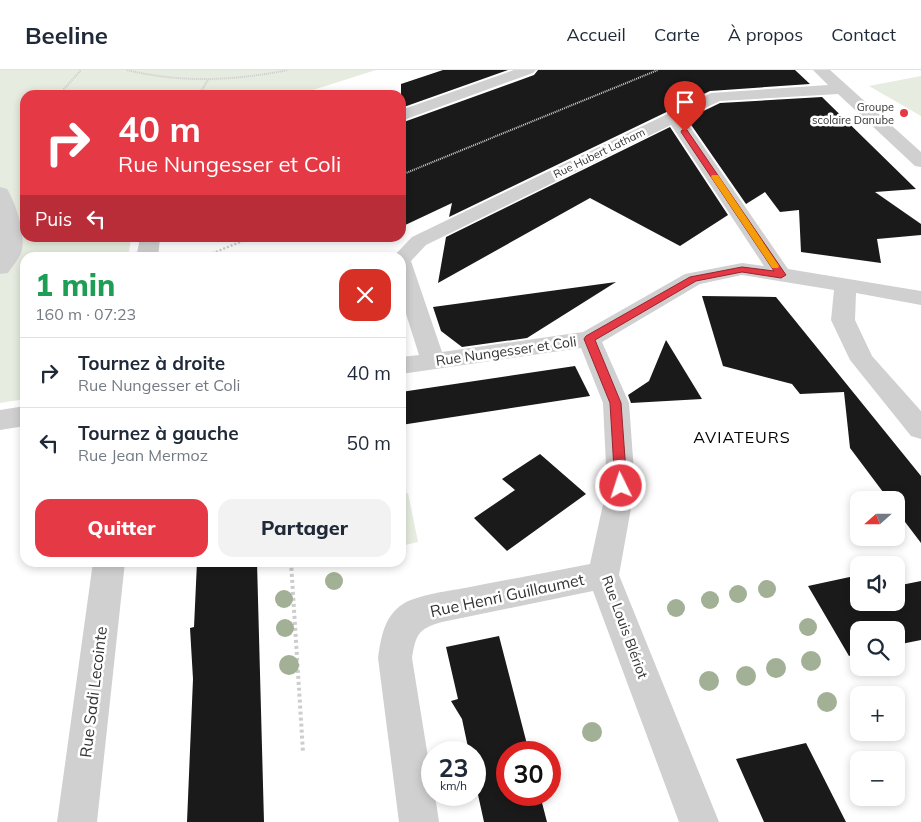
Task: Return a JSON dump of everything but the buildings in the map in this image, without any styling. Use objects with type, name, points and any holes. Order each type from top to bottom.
[{"type":"street","points":[[406,114],[528,70]]},
{"type":"street","points":[[821,70],[921,162]]},
{"type":"street","name":"Rue Hubert Latham","points":[[406,255],[419,241],[717,96],[842,89]]},
{"type":"street","points":[[674,116],[781,275]]},
{"type":"street","points":[[0,193],[11,220],[12,252],[0,268]]},
{"type":"street","name":"Rue Nungesser et Coli","points":[[406,365],[589,339],[693,279],[742,269],[921,298]]},
{"type":"street","name":"Rue Hubert Latham","points":[[406,277],[433,362]]},
{"type":"street","points":[[845,285],[843,320],[862,360],[921,429]]},
{"type":"street","name":"Rue Louis Blériot","points":[[589,339],[616,403],[621,477],[621,486],[603,575],[699,822]]},
{"type":"street","points":[[0,420],[20,417]]},
{"type":"street","name":"Rue Sadi Lecointe","points":[[77,822],[108,567]]},
{"type":"street","name":"Rue Henri Guillaumet","points":[[419,822],[395,658],[399,632],[414,615],[442,607],[603,575]]},
{"type":"path","points":[[64,90],[81,70]]},
{"type":"path","points":[[127,70],[145,75],[208,80],[252,78],[288,70]]},
{"type":"path","points":[[406,173],[658,70]]},
{"type":"path","points":[[203,90],[208,80]]},
{"type":"path","points":[[216,252],[240,242]]},
{"type":"path","points":[[290,567],[303,752]]},
{"type":"shaded area","points":[[0,70],[376,70],[313,90],[20,90],[20,242],[130,242],[129,252],[20,252],[20,400],[0,403]]},
{"type":"shaded area","points":[[921,76],[921,116],[869,86]]},
{"type":"shaded area","points":[[406,493],[408,493],[418,542],[406,545]]},
{"type":"slow traffic","points":[[715,177],[775,266]]},
{"type":"place","name":"Groupe scolaire Danube","points":[[904,113]]},
{"type":"district","name":"AVIATEURS","points":[[742,437]]},
{"type":"route","points":[[621,486],[616,403],[589,339],[693,279],[742,269],[781,275],[685,132]]}]
